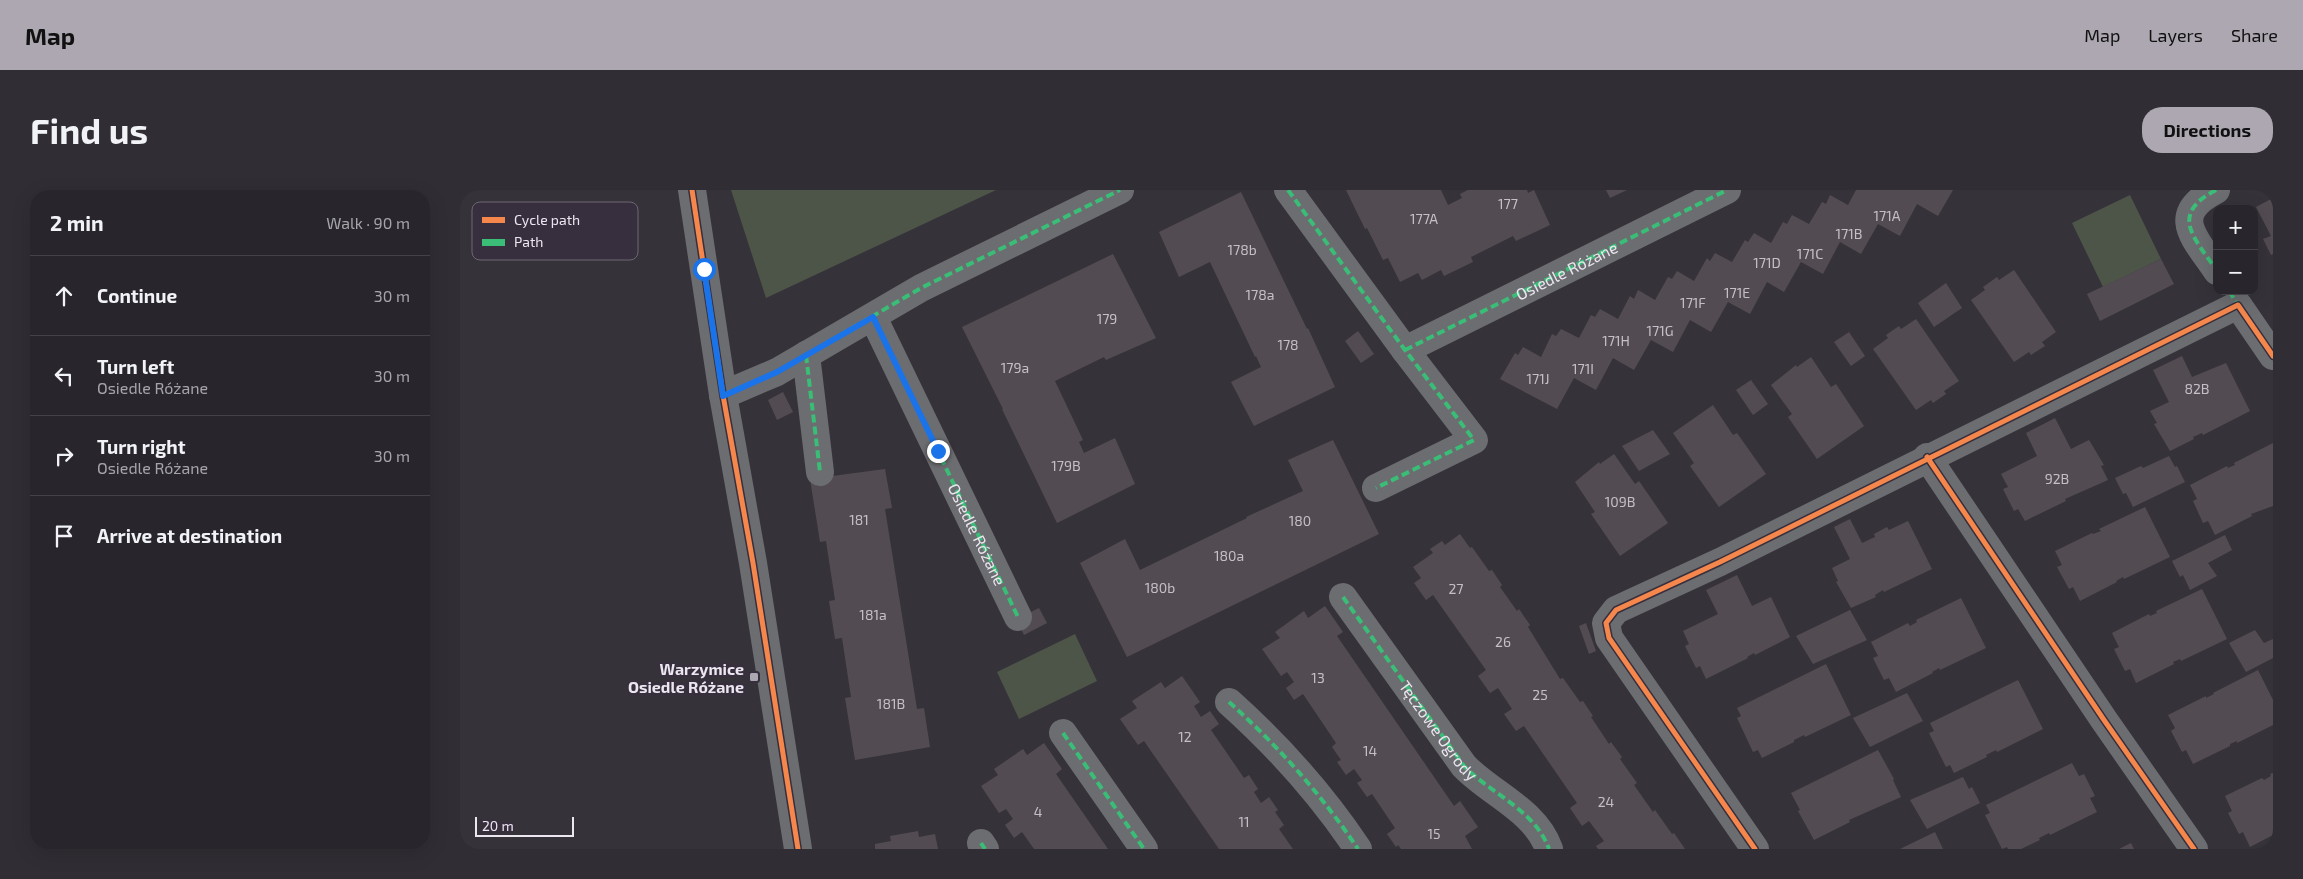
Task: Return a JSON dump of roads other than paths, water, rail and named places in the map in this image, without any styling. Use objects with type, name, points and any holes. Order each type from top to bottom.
[{"type":"street","points":[[692,190],[723,396],[753,563],[798,849]]},
{"type":"street","points":[[723,396],[777,372],[921,288],[1120,190]]},
{"type":"street","points":[[1288,190],[1405,350],[1474,440],[1376,488]]},
{"type":"street","name":"Osiedle Różane","points":[[1405,350],[1727,190]]},
{"type":"street","points":[[2213,266],[2192,232],[2188,220],[2190,211],[2200,199],[2216,190]]},
{"type":"street","points":[[1755,849],[1609,638],[1606,623],[1616,610],[1720,562],[2234,298],[2273,356]]},
{"type":"street","name":"Osiedle Różane","points":[[873,317],[1018,617]]},
{"type":"street","points":[[806,355],[820,472]]},
{"type":"street","points":[[1927,457],[2104,720],[2194,849]]},
{"type":"street","name":"Tęczowe Ogrody","points":[[1343,596],[1464,766],[1476,778],[1506,799],[1538,828],[1549,849]]},
{"type":"street","points":[[1229,702],[1257,728],[1301,776],[1325,804],[1358,849]]},
{"type":"street","points":[[1063,733],[1144,849]]},
{"type":"place","name":"Warzymice Osiedle Różane","points":[[754,677]]}]
